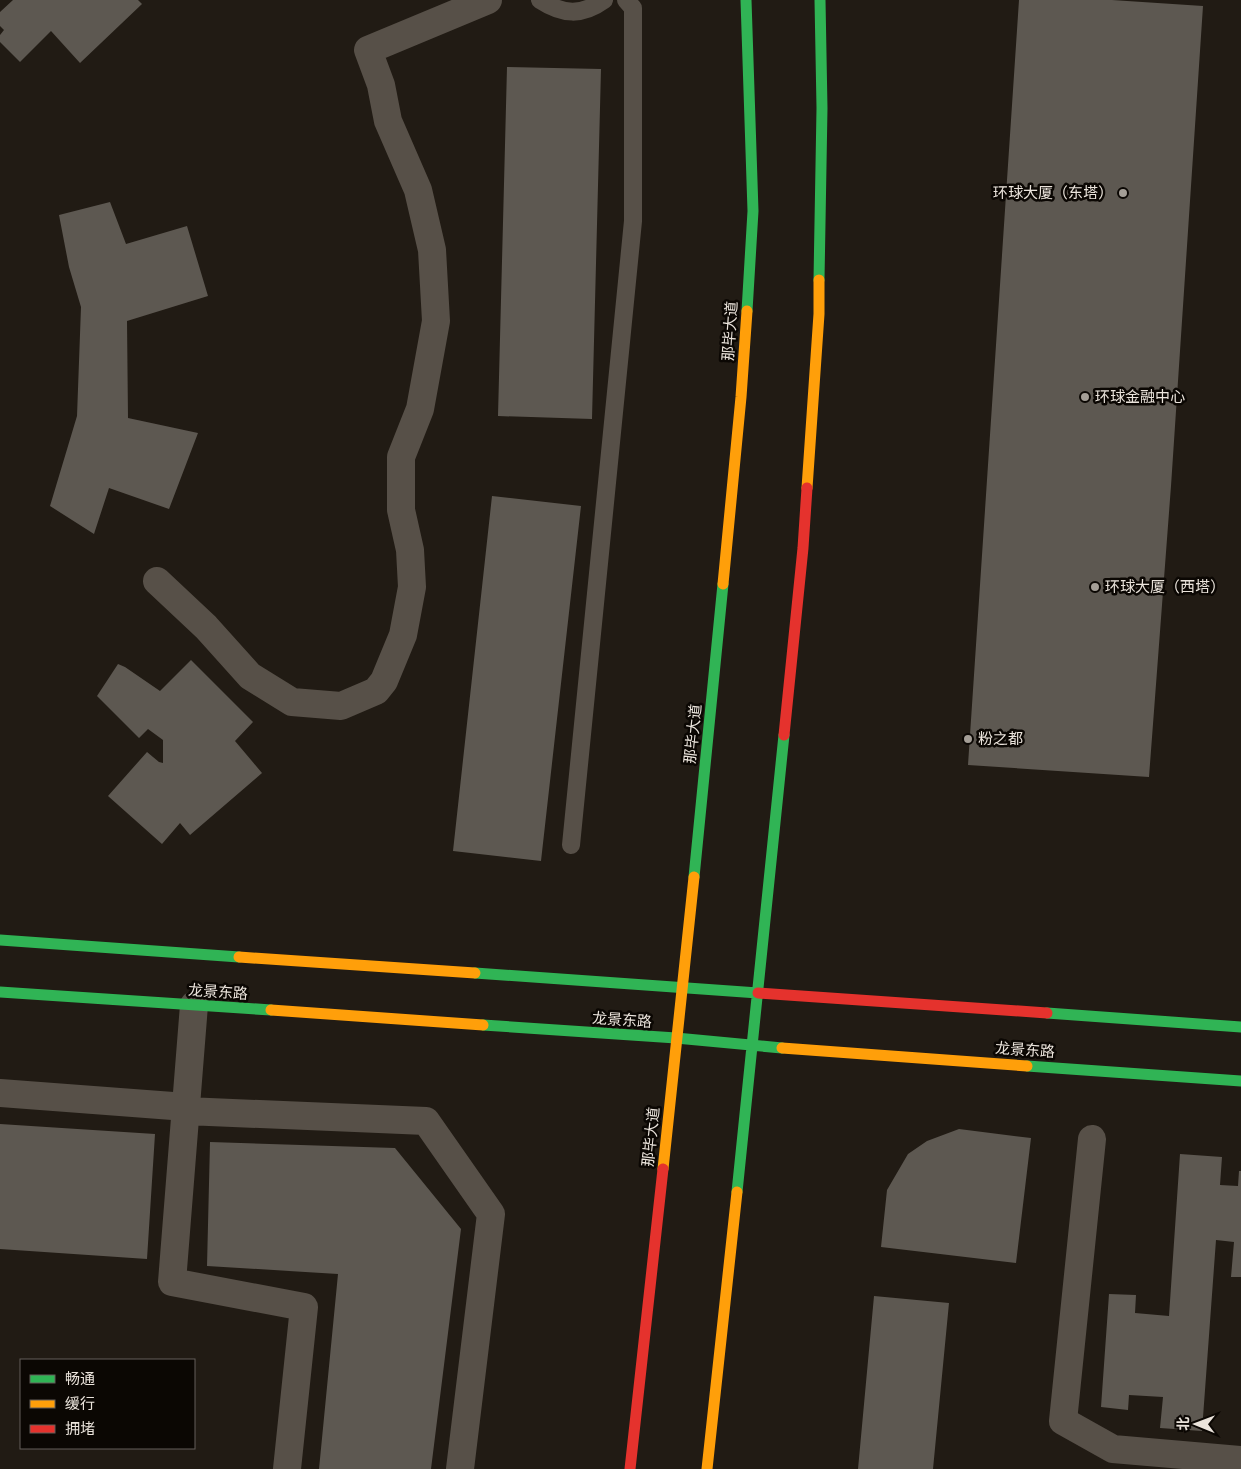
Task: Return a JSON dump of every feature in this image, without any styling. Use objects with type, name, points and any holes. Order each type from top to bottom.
[{"type":"main road","name":"那毕大道","points":[[630,1469],[683,988],[742,388],[753,211],[746,0]]},
{"type":"main road","points":[[707,1469],[753,1046],[803,548],[819,314],[822,108],[820,0]]},
{"type":"main road","points":[[0,940],[1241,1027]]},
{"type":"main road","name":"龙景东路","points":[[0,992],[676,1038],[753,1046],[1241,1081]]},
{"type":"main road","points":[[1241,1067],[1241,1081]]},
{"type":"street","points":[[157,580],[206,627],[250,676],[292,702],[341,706],[376,691],[384,680],[403,635],[412,587],[410,550],[400,510],[402,457],[420,409],[436,321],[432,250],[418,190],[388,121],[381,85],[368,50],[488,0]]},
{"type":"street","points":[[194,1005],[172,1282],[304,1307],[287,1469]]},
{"type":"street","points":[[0,1093],[186,1109],[426,1122],[491,1214],[460,1469]]},
{"type":"street","points":[[1092,1139],[1063,1421],[1113,1449],[1241,1460]]},
{"type":"lane","points":[[540,0],[551,8],[566,12],[580,12],[594,7],[604,0]]},
{"type":"lane","points":[[571,845],[633,222],[633,8],[626,0]]},
{"type":"building","points":[[13,0],[138,0],[142,4],[80,63],[51,31],[20,62],[0,42],[0,35],[4,30],[0,26],[0,12]]},
{"type":"building","name":"环球金融中心","points":[[1019,0],[1112,0],[1203,6],[1171,486],[1149,777],[968,765]]},
{"type":"building","points":[[507,67],[601,69],[592,419],[498,416]]},
{"type":"building","points":[[110,202],[126,244],[187,226],[208,296],[127,321],[128,418],[198,433],[169,509],[109,488],[94,534],[50,506],[77,416],[81,307],[69,267],[59,215]]},
{"type":"building","points":[[492,496],[581,506],[541,861],[453,851]]},
{"type":"building","points":[[191,660],[253,722],[235,741],[262,773],[190,835],[180,823],[162,844],[108,796],[147,752],[163,763],[163,740],[148,729],[139,738],[97,696],[118,664],[160,691]]},
{"type":"building","points":[[0,1124],[155,1134],[147,1259],[0,1249]]},
{"type":"building","points":[[959,1129],[1031,1138],[1016,1263],[881,1247],[887,1190],[908,1154],[927,1141]]},
{"type":"building","points":[[210,1142],[395,1148],[461,1229],[431,1469],[319,1469],[338,1274],[207,1266]]},
{"type":"building","points":[[1180,1154],[1222,1157],[1220,1185],[1238,1186],[1239,1171],[1241,1171],[1241,1277],[1231,1277],[1234,1242],[1216,1240],[1202,1431],[1160,1428],[1163,1397],[1129,1395],[1128,1410],[1101,1407],[1109,1294],[1136,1295],[1135,1313],[1169,1316]]},
{"type":"building","points":[[874,1296],[949,1303],[933,1469],[858,1469]]},
{"type":"traffic: fast","points":[[746,0],[753,211],[747,311]]},
{"type":"traffic: fast","points":[[819,280],[822,108],[820,0]]},
{"type":"traffic: fast","points":[[694,877],[723,584]]},
{"type":"traffic: fast","points":[[737,1192],[784,735]]},
{"type":"traffic: fast","points":[[0,940],[239,957]]},
{"type":"traffic: fast","points":[[475,973],[758,993]]},
{"type":"traffic: fast","points":[[0,992],[271,1010]]},
{"type":"traffic: fast","points":[[1047,1013],[1241,1027]]},
{"type":"traffic: fast","points":[[483,1025],[676,1038],[782,1048]]},
{"type":"traffic: fast","points":[[1027,1066],[1241,1081]]},
{"type":"traffic: slow","points":[[807,488],[819,314],[819,280]]},
{"type":"traffic: slow","points":[[723,584],[741,397],[747,311]]},
{"type":"traffic: slow","points":[[663,1169],[694,877]]},
{"type":"traffic: slow","points":[[239,957],[475,973]]},
{"type":"traffic: slow","points":[[271,1010],[483,1025]]},
{"type":"traffic: slow","points":[[782,1048],[1027,1066]]},
{"type":"traffic: slow","points":[[707,1469],[737,1192]]},
{"type":"traffic: jam","points":[[784,735],[803,548],[807,488]]},
{"type":"traffic: jam","points":[[758,993],[1047,1013]]},
{"type":"traffic: jam","points":[[630,1469],[663,1169]]},
{"type":"place","name":"环球大厦（东塔）","points":[[1123,193]]},
{"type":"place","name":"环球金融中心","points":[[1085,397]]},
{"type":"place","name":"环球大厦（西塔）","points":[[1095,587]]},
{"type":"place","name":"粉之都","points":[[968,739]]}]
